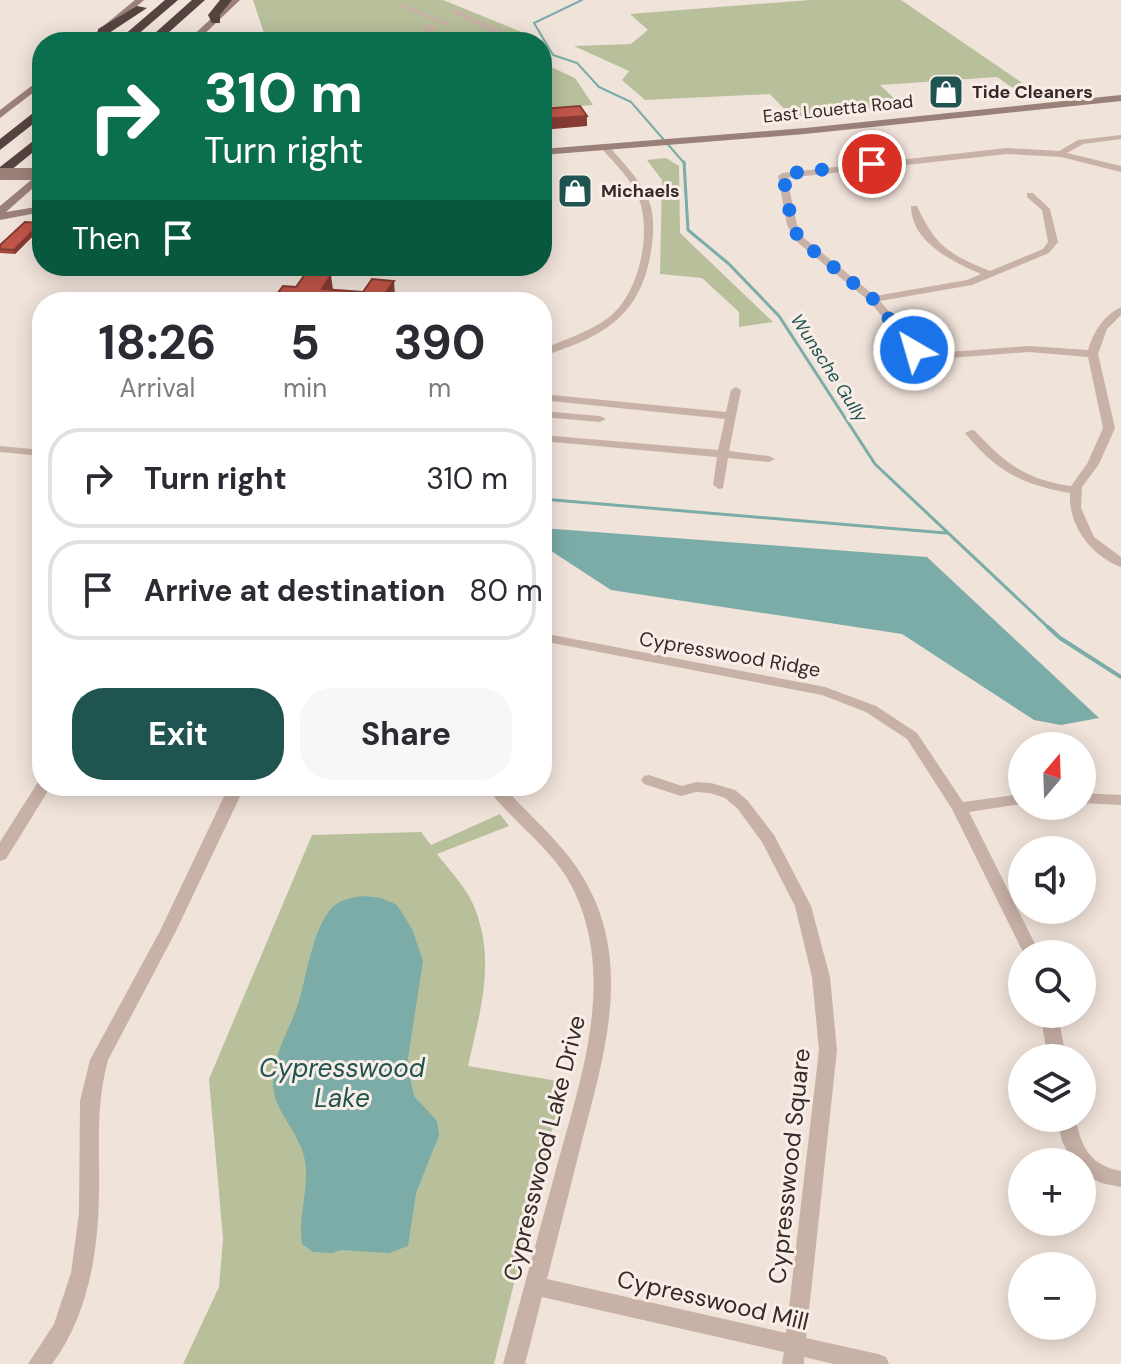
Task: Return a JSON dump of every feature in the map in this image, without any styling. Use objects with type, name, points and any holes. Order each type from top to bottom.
[{"type":"highway","points":[[102,32],[153,0]]},
{"type":"highway","points":[[134,32],[172,0]]},
{"type":"highway","points":[[162,32],[199,0]]},
{"type":"highway","points":[[216,20],[214,15],[226,0]]},
{"type":"highway","points":[[0,146],[32,119]]},
{"type":"highway","points":[[0,174],[32,147]]},
{"type":"main road","points":[[102,32],[140,0]]},
{"type":"main road","points":[[202,32],[236,0]]},
{"type":"main road","points":[[0,115],[32,89]]},
{"type":"main road","name":"East Louetta Road","points":[[552,153],[1121,98]]},
{"type":"main road","points":[[0,174],[32,174]]},
{"type":"main road","points":[[0,215],[32,183]]},
{"type":"main road","points":[[29,186],[32,199]]},
{"type":"main road","points":[[0,215],[32,209]]},
{"type":"street","points":[[403,6],[448,24]]},
{"type":"street","points":[[454,11],[494,32]]},
{"type":"street","points":[[424,25],[434,28],[427,32]]},
{"type":"street","points":[[1061,154],[1076,143],[1121,137]]},
{"type":"street","points":[[552,348],[619,315],[631,298],[649,242],[648,212],[643,197],[606,148]]},
{"type":"street","points":[[1093,354],[1029,349],[920,358],[873,299],[812,252],[795,233],[783,174],[993,152],[1061,154],[1121,169]]},
{"type":"street","points":[[873,299],[963,285],[1046,251],[1053,242],[1046,209],[1030,195]]},
{"type":"street","points":[[914,208],[920,228],[932,243],[952,257],[991,275]]},
{"type":"street","points":[[1121,310],[1100,333],[1093,354],[1109,428],[1093,464],[1075,490],[1075,508],[1089,539],[1121,563]]},
{"type":"street","points":[[719,485],[736,390]]},
{"type":"street","points":[[552,401],[600,422],[723,454],[769,459]]},
{"type":"street","points":[[1104,406],[1121,407]]},
{"type":"street","points":[[552,418],[600,422],[731,416]]},
{"type":"street","points":[[552,435],[600,422]]},
{"type":"street","points":[[971,433],[1005,470],[1021,479],[1075,490]]},
{"type":"street","points":[[0,449],[32,452]]},
{"type":"street","name":"Cypresswood Ridge","points":[[552,639],[825,691],[871,709],[912,736],[959,808],[1025,940]]},
{"type":"street","name":"Cypresswood Square","points":[[649,780],[681,791],[696,787],[711,788],[730,794],[742,804],[768,839],[803,906],[821,977],[828,1050],[794,1355]]},
{"type":"street","points":[[0,855],[37,796]]},
{"type":"street","points":[[39,1364],[50,1352],[82,1276],[90,1212],[86,1121],[92,1080],[99,1060],[168,931],[232,796]]},
{"type":"street","name":"Cypresswood Lake Drive","points":[[503,796],[570,869],[586,900],[601,945],[603,1001],[598,1045],[514,1364]]},
{"type":"street","points":[[1096,799],[1121,800]]},
{"type":"street","points":[[959,808],[1008,801]]},
{"type":"street","points":[[1096,1171],[1107,1178],[1121,1179]]},
{"type":"street","name":"Cypresswood Mill","points":[[536,1286],[794,1355],[878,1364]]},
{"type":"green space","points":[[253,0],[443,0],[522,32],[264,32]]},
{"type":"green space","points":[[810,0],[901,0],[1037,93],[1023,95],[997,77],[880,85],[900,104],[792,117],[770,94],[645,100],[622,80],[629,71],[574,46],[631,44],[648,30],[630,14]]},
{"type":"green space","points":[[552,68],[575,78],[593,105],[552,108]]},
{"type":"green space","points":[[666,158],[679,166],[680,233],[773,322],[739,327],[739,312],[702,278],[660,274],[662,180],[647,160]]},
{"type":"green space","points":[[500,814],[509,826],[437,854],[470,897],[484,945],[484,985],[468,1066],[564,1082],[494,1364],[183,1364],[219,1287],[223,1239],[209,1079],[312,835],[421,832],[431,845]]},
{"type":"water","points":[[552,529],[927,557],[1099,718],[1061,725],[1034,720],[902,634],[611,590],[552,552]]},
{"type":"water","name":"Cypresswood Lake","points":[[362,896],[381,898],[397,905],[412,929],[423,961],[407,1065],[414,1096],[437,1121],[439,1135],[416,1193],[408,1246],[389,1253],[313,1252],[302,1244],[305,1159],[276,1099],[274,1071],[323,922],[336,904]]},
{"type":"building","points":[[580,106],[587,116],[552,118],[552,108]]},
{"type":"building","points":[[25,222],[32,222],[32,232],[14,250],[0,249],[0,245]]},
{"type":"building","points":[[304,276],[330,276],[322,289],[363,292],[278,292],[283,286],[296,287]]},
{"type":"building","points":[[372,279],[394,281],[386,292],[363,292]]},
{"type":"waterway","name":"Wunsche Gully","points":[[539,32],[534,23],[582,0]]},
{"type":"waterway","name":"Wunsche Gully","points":[[552,53],[577,63],[599,87],[631,102],[684,163]]},
{"type":"waterway","name":"Wunsche Gully","points":[[684,163],[688,230],[729,264],[779,316],[875,464],[1050,629]]},
{"type":"waterway","points":[[552,500],[946,533]]},
{"type":"waterway","name":"Wunsche Gully","points":[[1048,627],[1121,677]]},
{"type":"place","name":"Tide Cleaners","points":[[946,92]]},
{"type":"place","name":"Michaels","points":[[575,191]]},
{"type":"route","points":[[872,164],[783,174],[792,225],[806,246],[873,299],[914,350]]}]
